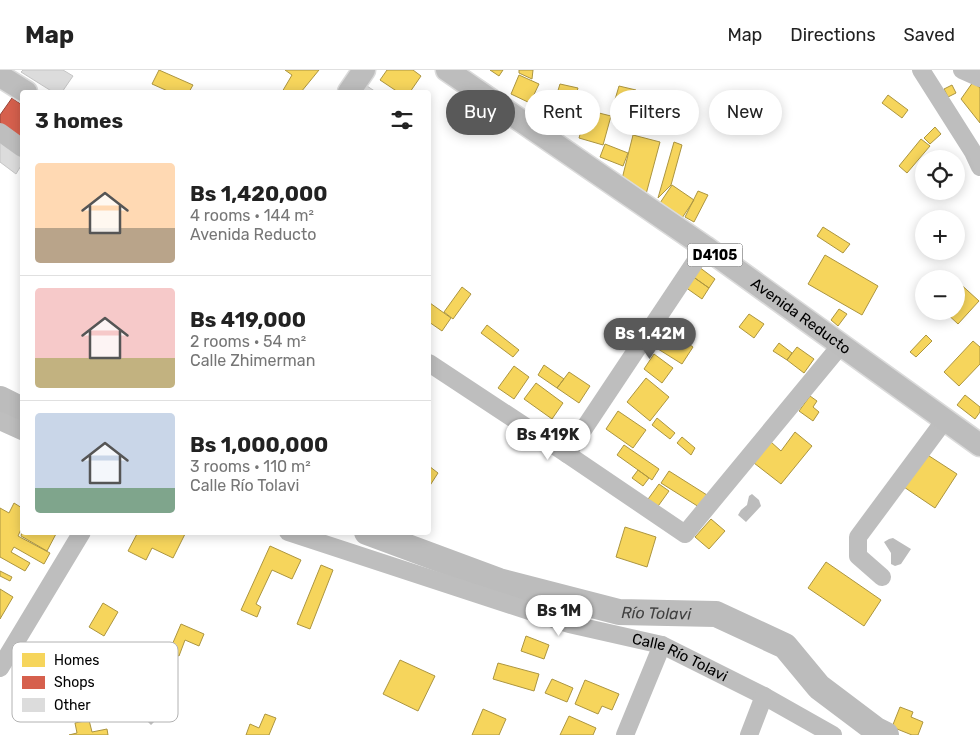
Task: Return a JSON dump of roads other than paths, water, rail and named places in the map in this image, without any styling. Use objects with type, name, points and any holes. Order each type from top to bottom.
[{"type":"main road","points":[[350,90],[364,70]]},
{"type":"main road","name":"Avenida Reducto","points":[[447,70],[705,247],[980,445]]},
{"type":"main road","points":[[4,78],[23,90]]},
{"type":"street","points":[[921,70],[973,152],[980,167]]},
{"type":"street","points":[[962,70],[980,78]]},
{"type":"street","points":[[0,132],[20,147]]},
{"type":"street","points":[[567,454],[705,247]]},
{"type":"street","points":[[431,364],[685,534],[841,345]]},
{"type":"street","points":[[882,577],[858,556],[858,537],[944,420]]},
{"type":"street","points":[[0,421],[20,431]]},
{"type":"street","points":[[16,642],[80,535]]},
{"type":"street","name":"Calle Río Tolavi","points":[[297,535],[569,624],[662,645],[764,696],[833,735]]},
{"type":"street","points":[[625,735],[662,645]]},
{"type":"street","points":[[0,668],[12,648]]},
{"type":"street","points":[[749,735],[764,696]]},
{"type":"waterway","name":"Río Tolavi","points":[[0,399],[20,409]]},
{"type":"waterway","name":"Río Tolavi","points":[[375,535],[499,581],[619,612],[716,614],[785,646],[819,687],[876,730],[886,735]]}]
